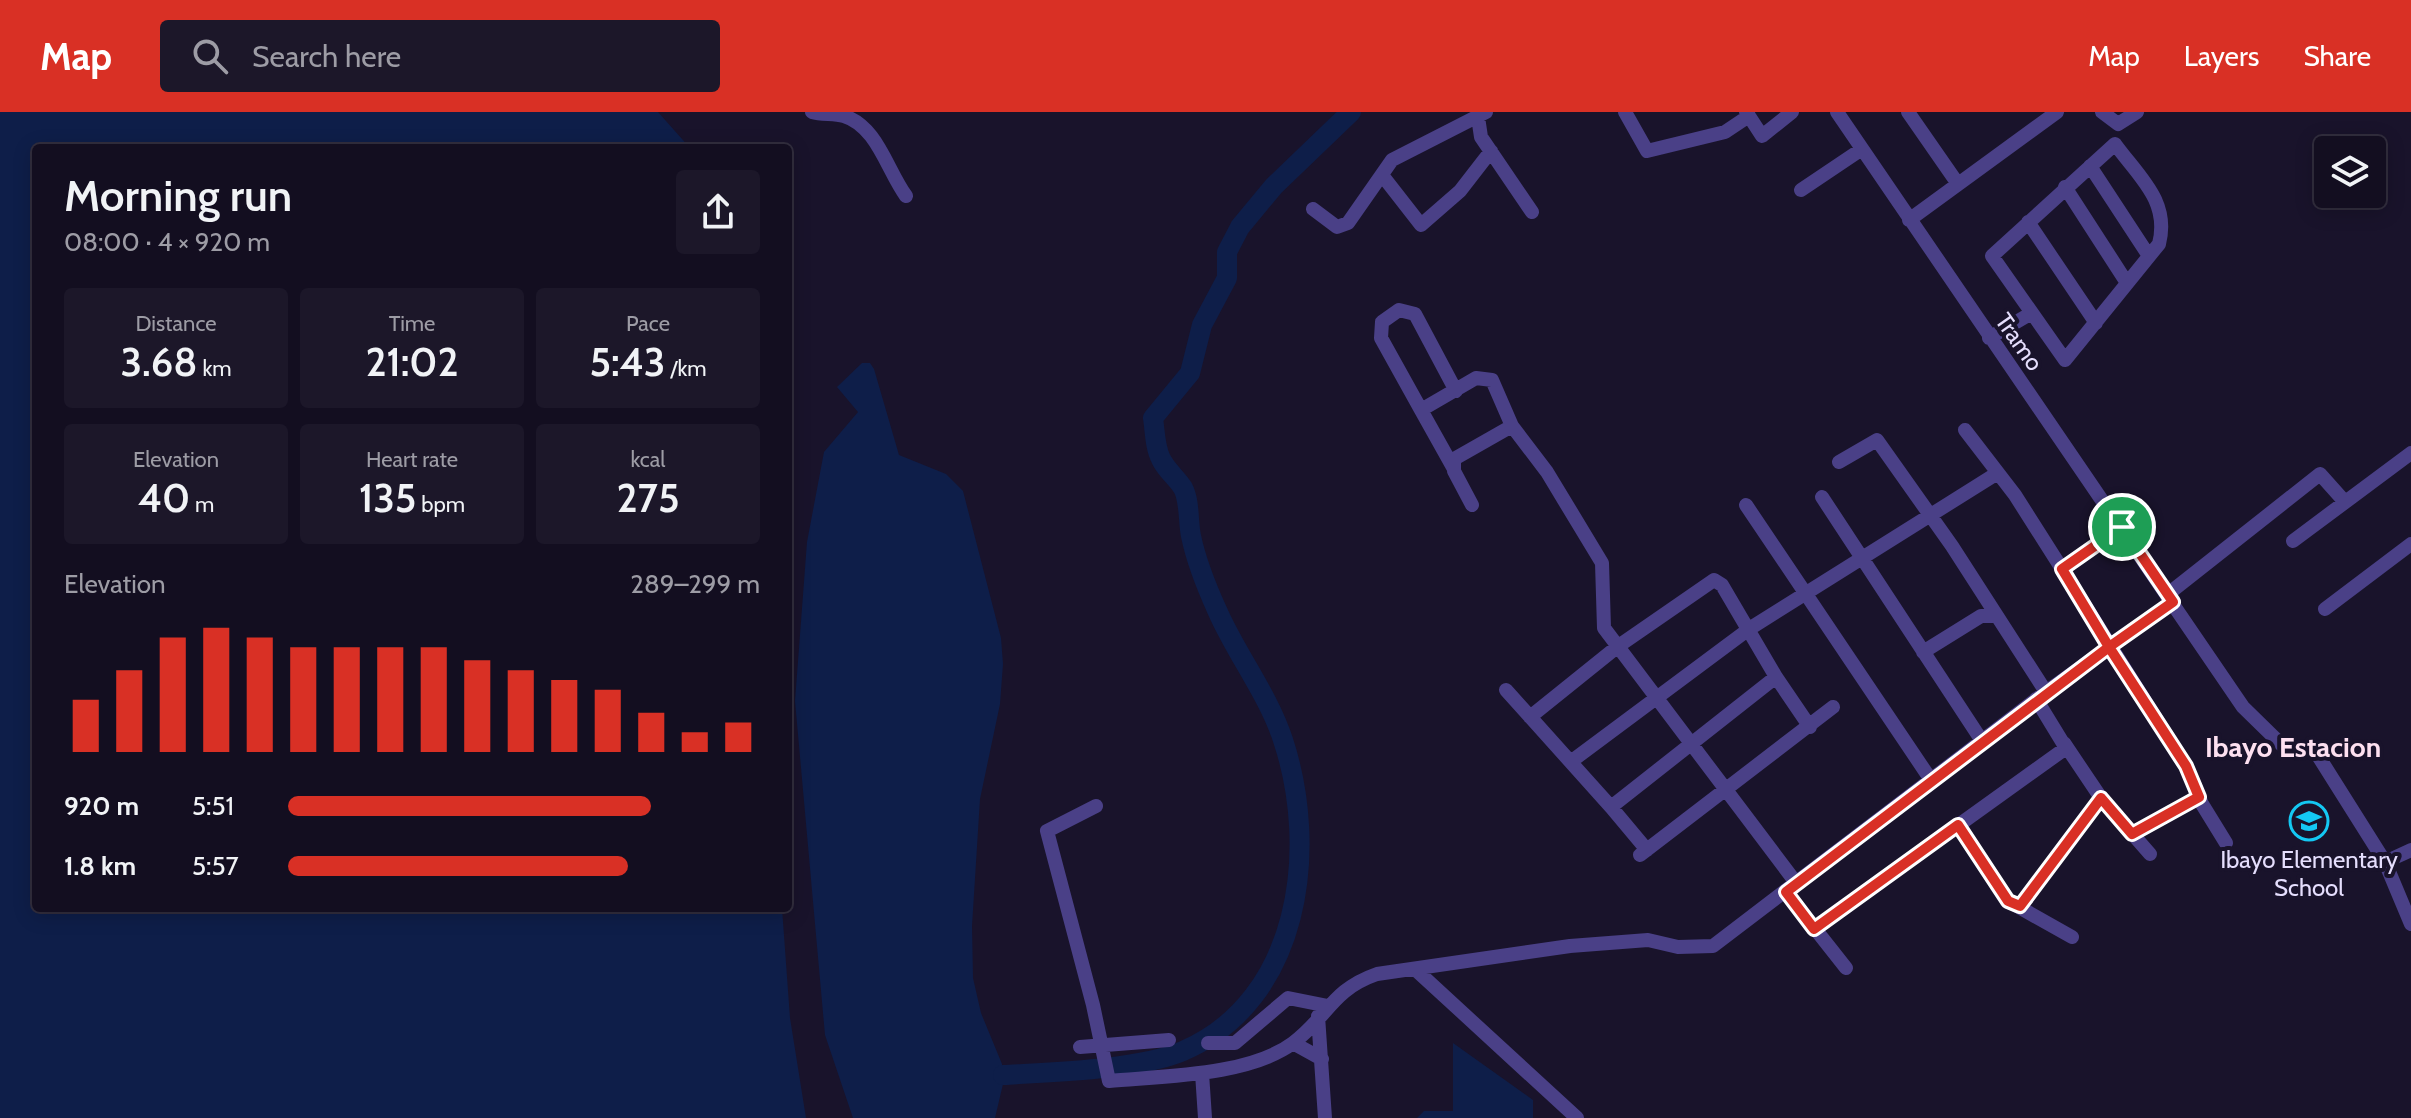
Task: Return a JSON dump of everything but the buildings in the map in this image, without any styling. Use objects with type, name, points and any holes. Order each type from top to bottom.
[{"type":"street","points":[[812,112],[841,115],[869,131],[890,174],[906,196]]},
{"type":"street","points":[[1625,112],[1647,151],[1725,132],[1748,114],[1762,136],[1792,112]]},
{"type":"street","name":"Tramo","points":[[1837,112],[1989,338],[2255,721],[2285,748],[2310,749],[2317,754],[2385,862],[2411,924]]},
{"type":"street","points":[[1909,220],[2057,112]]},
{"type":"street","points":[[2102,112],[2118,124]]},
{"type":"street","points":[[2115,144],[2161,207],[2163,229],[2159,244],[2065,360],[1992,256],[2115,144],[2118,124],[2137,112]]},
{"type":"street","points":[[1313,209],[1337,227],[1348,223],[1392,160],[1482,114],[1481,137],[1532,212]]},
{"type":"street","points":[[1915,114],[1958,184]]},
{"type":"street","points":[[1801,190],[1862,149]]},
{"type":"street","points":[[1382,175],[1421,225],[1460,191],[1491,151]]},
{"type":"street","points":[[2090,166],[2149,256]]},
{"type":"street","points":[[2065,187],[2127,283]]},
{"type":"street","points":[[2028,222],[2096,323]]},
{"type":"street","points":[[1456,391],[1415,314],[1399,310],[1382,322],[1379,333],[1472,505]]},
{"type":"street","points":[[1989,338],[2030,314]]},
{"type":"street","points":[[1421,410],[1476,378],[1492,380],[1512,426],[1547,472],[1602,563],[1604,628],[1725,791],[1791,888],[1814,929],[1846,968]]},
{"type":"street","points":[[1454,471],[1456,455],[1512,426]]},
{"type":"street","points":[[1965,430],[2015,495],[2062,569],[2186,766],[2199,797],[2226,843]]},
{"type":"street","points":[[1839,462],[1877,440],[1997,616],[2064,743],[2101,798],[2150,854]]},
{"type":"street","points":[[2293,541],[2411,453]]},
{"type":"street","points":[[1573,760],[1749,629],[1996,474]]},
{"type":"street","points":[[1096,806],[1047,831],[1109,1081],[1202,1073],[1257,1059],[1293,1043],[1353,983],[1377,974],[1570,946],[1648,940],[1678,947],[1713,946],[2109,647],[2320,474],[2345,502]]},
{"type":"street","points":[[1822,497],[1982,741]]},
{"type":"street","points":[[1746,505],[1931,780]]},
{"type":"street","points":[[2062,569],[2122,527]]},
{"type":"street","points":[[2325,609],[2411,544]]},
{"type":"street","points":[[1530,717],[1617,647],[1714,580],[1722,585],[1776,677],[1810,727]]},
{"type":"street","points":[[1923,652],[1981,616],[1997,616]]},
{"type":"street","points":[[1611,807],[1776,677]]},
{"type":"street","points":[[1506,690],[1573,760],[1643,852],[1833,707]]},
{"type":"street","points":[[1814,929],[2066,748],[2064,743]]},
{"type":"street","points":[[2132,834],[2199,797]]},
{"type":"street","points":[[2020,906],[2101,798]]},
{"type":"street","points":[[1958,825],[2008,901],[2072,937]]},
{"type":"street","points":[[2385,862],[2411,850]]},
{"type":"street","points":[[1416,970],[1577,1118]]},
{"type":"street","points":[[1208,1043],[1235,1043],[1288,998],[1323,1011]]},
{"type":"street","points":[[1323,1011],[1325,1118]]},
{"type":"street","points":[[1080,1047],[1102,1049],[1169,1040]]},
{"type":"street","points":[[1293,1043],[1322,1059]]},
{"type":"street","points":[[1202,1073],[1205,1118]]},
{"type":"water","points":[[0,112],[658,112],[686,144],[32,144],[32,912],[782,912],[790,1018],[806,1118],[0,1118]]},
{"type":"water","points":[[862,363],[870,363],[874,369],[899,455],[946,474],[963,491],[1001,638],[1000,704],[980,799],[972,926],[973,978],[981,1013],[1002,1064],[1003,1084],[995,1118],[853,1118],[825,1035],[795,701],[807,542],[824,452],[858,412],[837,387]]},
{"type":"water","points":[[1453,1043],[1533,1100],[1533,1118],[1417,1118],[1424,1111],[1453,1111]]},
{"type":"waterway","points":[[1003,1075],[1120,1066],[1183,1051],[1223,1027],[1253,996],[1276,959],[1291,917],[1298,873],[1299,827],[1294,783],[1277,723],[1225,626],[1206,583],[1191,536],[1185,493],[1159,455],[1153,418],[1190,373],[1202,325],[1227,278],[1227,252],[1240,227],[1274,186],[1351,112]]},
{"type":"place","name":"Ibayo Elementary School","points":[[2309,821]]},
{"type":"district","name":"Ibayo Estacion","points":[[2293,747]]},
{"type":"route","points":[[2122,527],[2062,569],[2109,647],[2036,699],[1786,892],[1814,929],[1958,825],[2008,901],[2020,906],[2101,798],[2132,834],[2199,797],[2186,766],[2109,647],[2173,602],[2122,527]]}]
